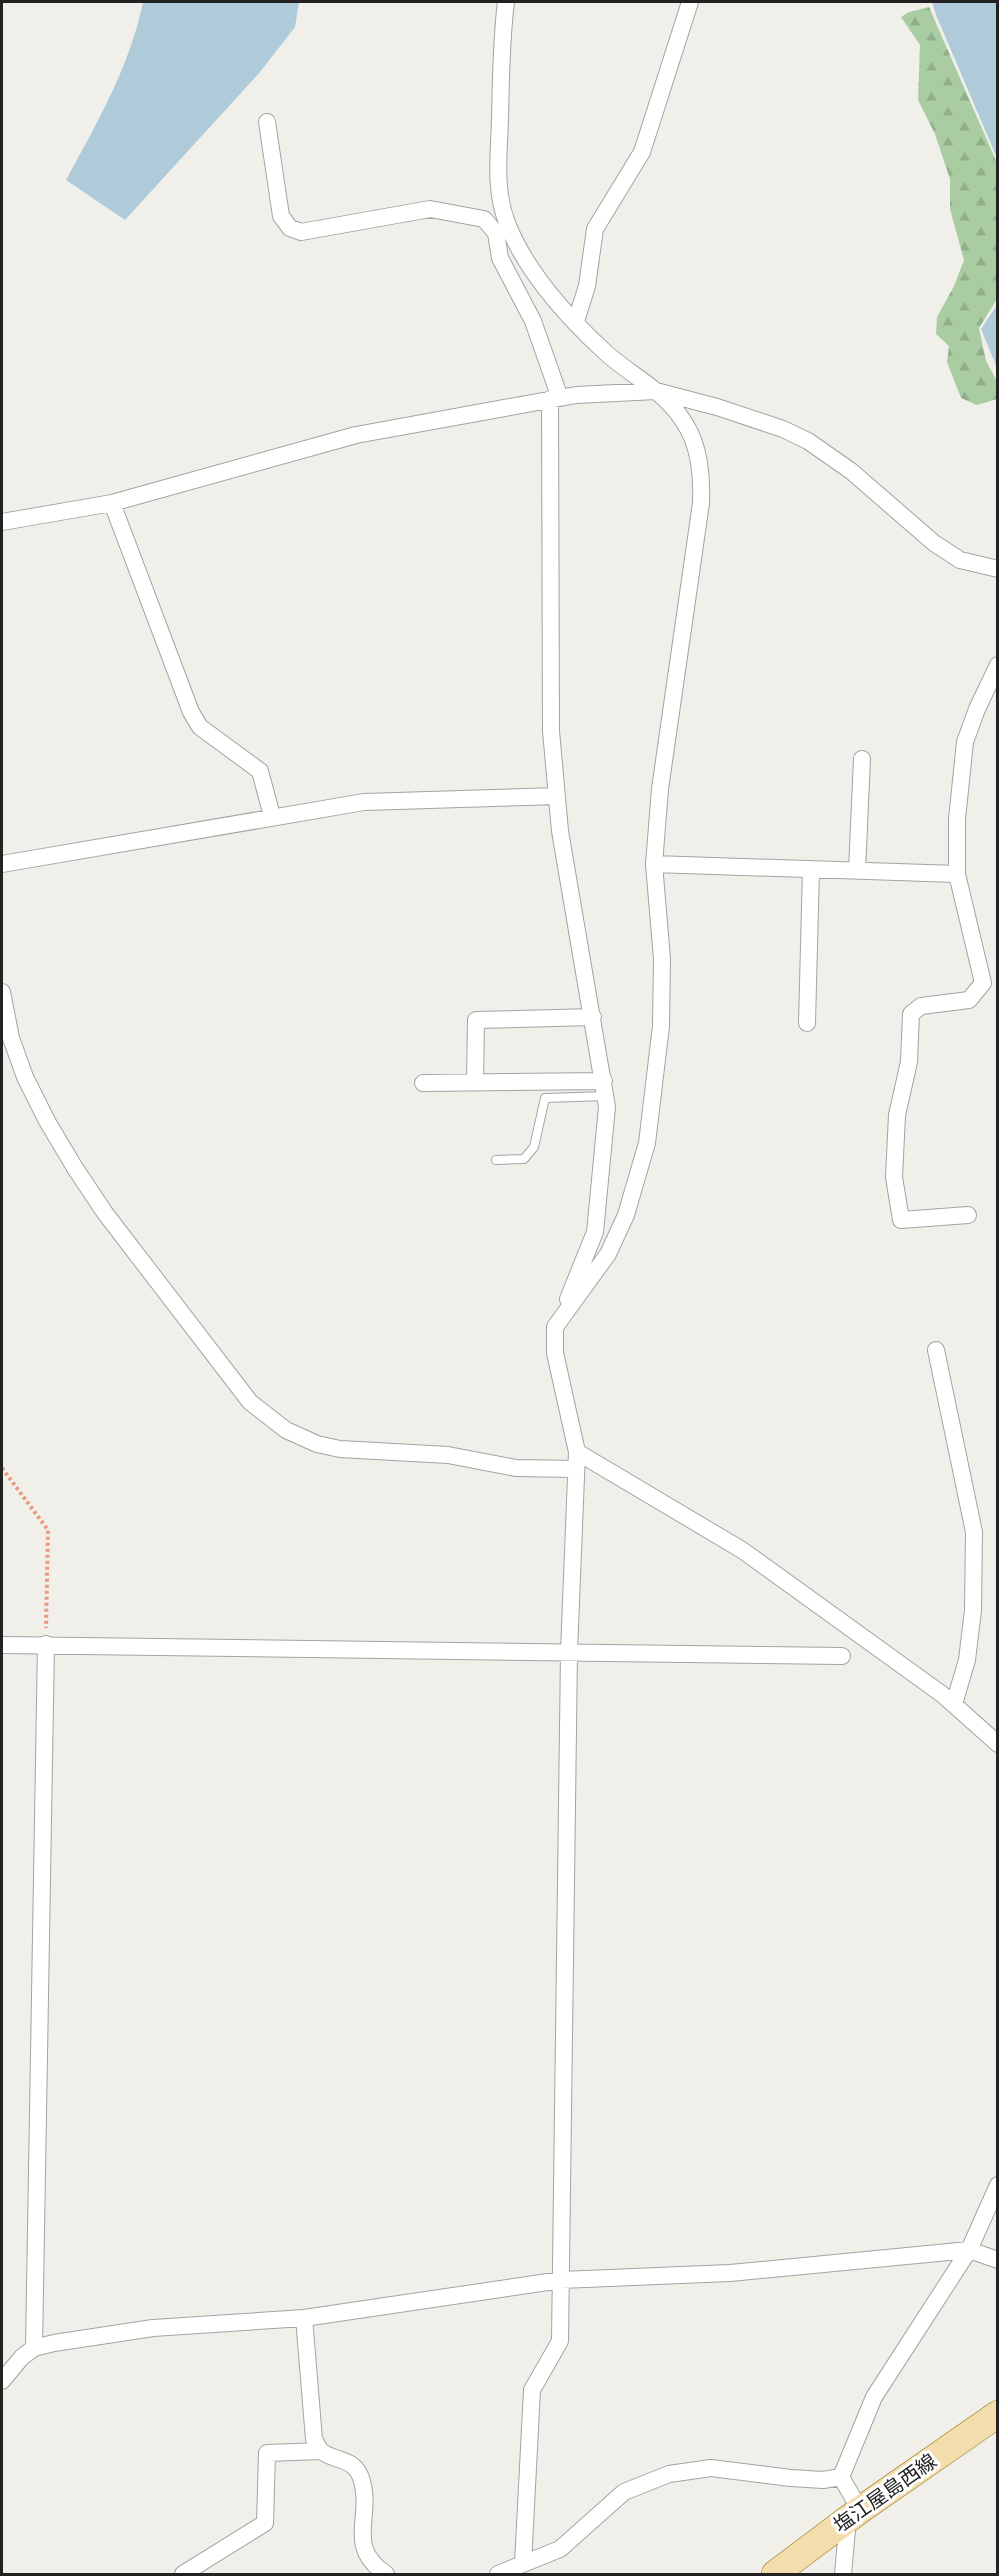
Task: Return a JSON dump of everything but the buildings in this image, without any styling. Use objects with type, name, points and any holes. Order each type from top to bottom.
[{"type":"main road","name":"塩江屋島西線","points":[[775,2574],[854,2514],[998,2414]]},
{"type":"street","points":[[507,2],[502,36],[497,186],[503,230],[500,258],[534,321],[555,399],[551,731],[560,831],[605,1088],[607,1119],[596,1232],[555,1327],[555,1353],[576,1461],[569,1652],[560,2341],[532,2390],[524,2565]]},
{"type":"street","points":[[576,321],[587,286],[596,230],[642,152],[690,2]]},
{"type":"street","points":[[267,122],[281,216],[290,228],[301,232],[430,209],[484,219],[503,230],[526,263],[605,352],[656,391],[682,418],[698,450],[702,473],[701,503],[660,789],[654,864],[662,958],[661,1026],[647,1143],[626,1215],[608,1254],[555,1327]]},
{"type":"street","points":[[2,522],[112,503],[356,435],[555,399],[607,392],[656,391],[717,407],[783,429],[808,441],[851,471],[934,543],[960,560],[998,569]]},
{"type":"street","points":[[112,503],[191,712],[200,728],[260,771],[272,816]]},
{"type":"street","points":[[968,1215],[901,1220],[894,1178],[897,1115],[909,1062],[911,1014],[921,1006],[969,1000],[983,983],[957,874],[957,819],[965,742],[977,709],[998,665]]},
{"type":"street","points":[[857,871],[862,759]]},
{"type":"street","points":[[2,864],[364,802],[557,796]]},
{"type":"street","points":[[654,864],[957,874]]},
{"type":"street","points":[[807,1023],[811,869]]},
{"type":"street","points":[[2,993],[11,1038],[25,1077],[70,1158],[105,1213],[250,1402],[286,1430],[317,1444],[340,1449],[448,1455],[516,1468],[576,1461],[742,1550],[954,1704],[998,1744]]},
{"type":"street","points":[[475,1082],[476,1020],[593,1017]]},
{"type":"street","points":[[423,1083],[475,1082],[605,1088]]},
{"type":"street","points":[[936,1350],[974,1532],[973,1610],[967,1660],[954,1704]]},
{"type":"street","points":[[2,1644],[842,1656]]},
{"type":"street","points":[[34,2348],[46,1644]]},
{"type":"street","points":[[843,2574],[854,2514],[842,2477],[874,2397],[969,2250],[998,2185]]},
{"type":"street","points":[[2,2381],[22,2357],[34,2348],[153,2328],[304,2318],[561,2280],[730,2273],[969,2250],[998,2260]]},
{"type":"street","points":[[304,2318],[314,2439],[321,2451]]},
{"type":"street","points":[[183,2574],[265,2523],[267,2453],[321,2451],[349,2462],[360,2474],[365,2492],[361,2535],[367,2556],[386,2574]]},
{"type":"street","points":[[498,2574],[560,2549],[624,2492],[669,2474],[711,2468],[791,2478],[823,2480],[842,2477]]},
{"type":"lane","points":[[496,1160],[524,1159],[534,1147],[545,1098],[605,1088]]},
{"type":"path","points":[[2,1468],[48,1530],[46,1644]]},
{"type":"green space","points":[[929,7],[997,163],[997,299],[979,328],[986,361],[997,381],[997,399],[977,405],[961,398],[947,362],[949,346],[936,334],[937,317],[954,286],[964,260],[950,209],[950,179],[935,134],[918,100],[920,45],[901,17],[909,12]]},
{"type":"water","points":[[143,2],[299,2],[295,27],[260,72],[125,220],[66,180],[101,116],[121,71],[130,49]]},
{"type":"water","points":[[932,2],[997,2],[997,158],[936,15]]},
{"type":"water","points":[[997,305],[997,368],[981,329]]}]
